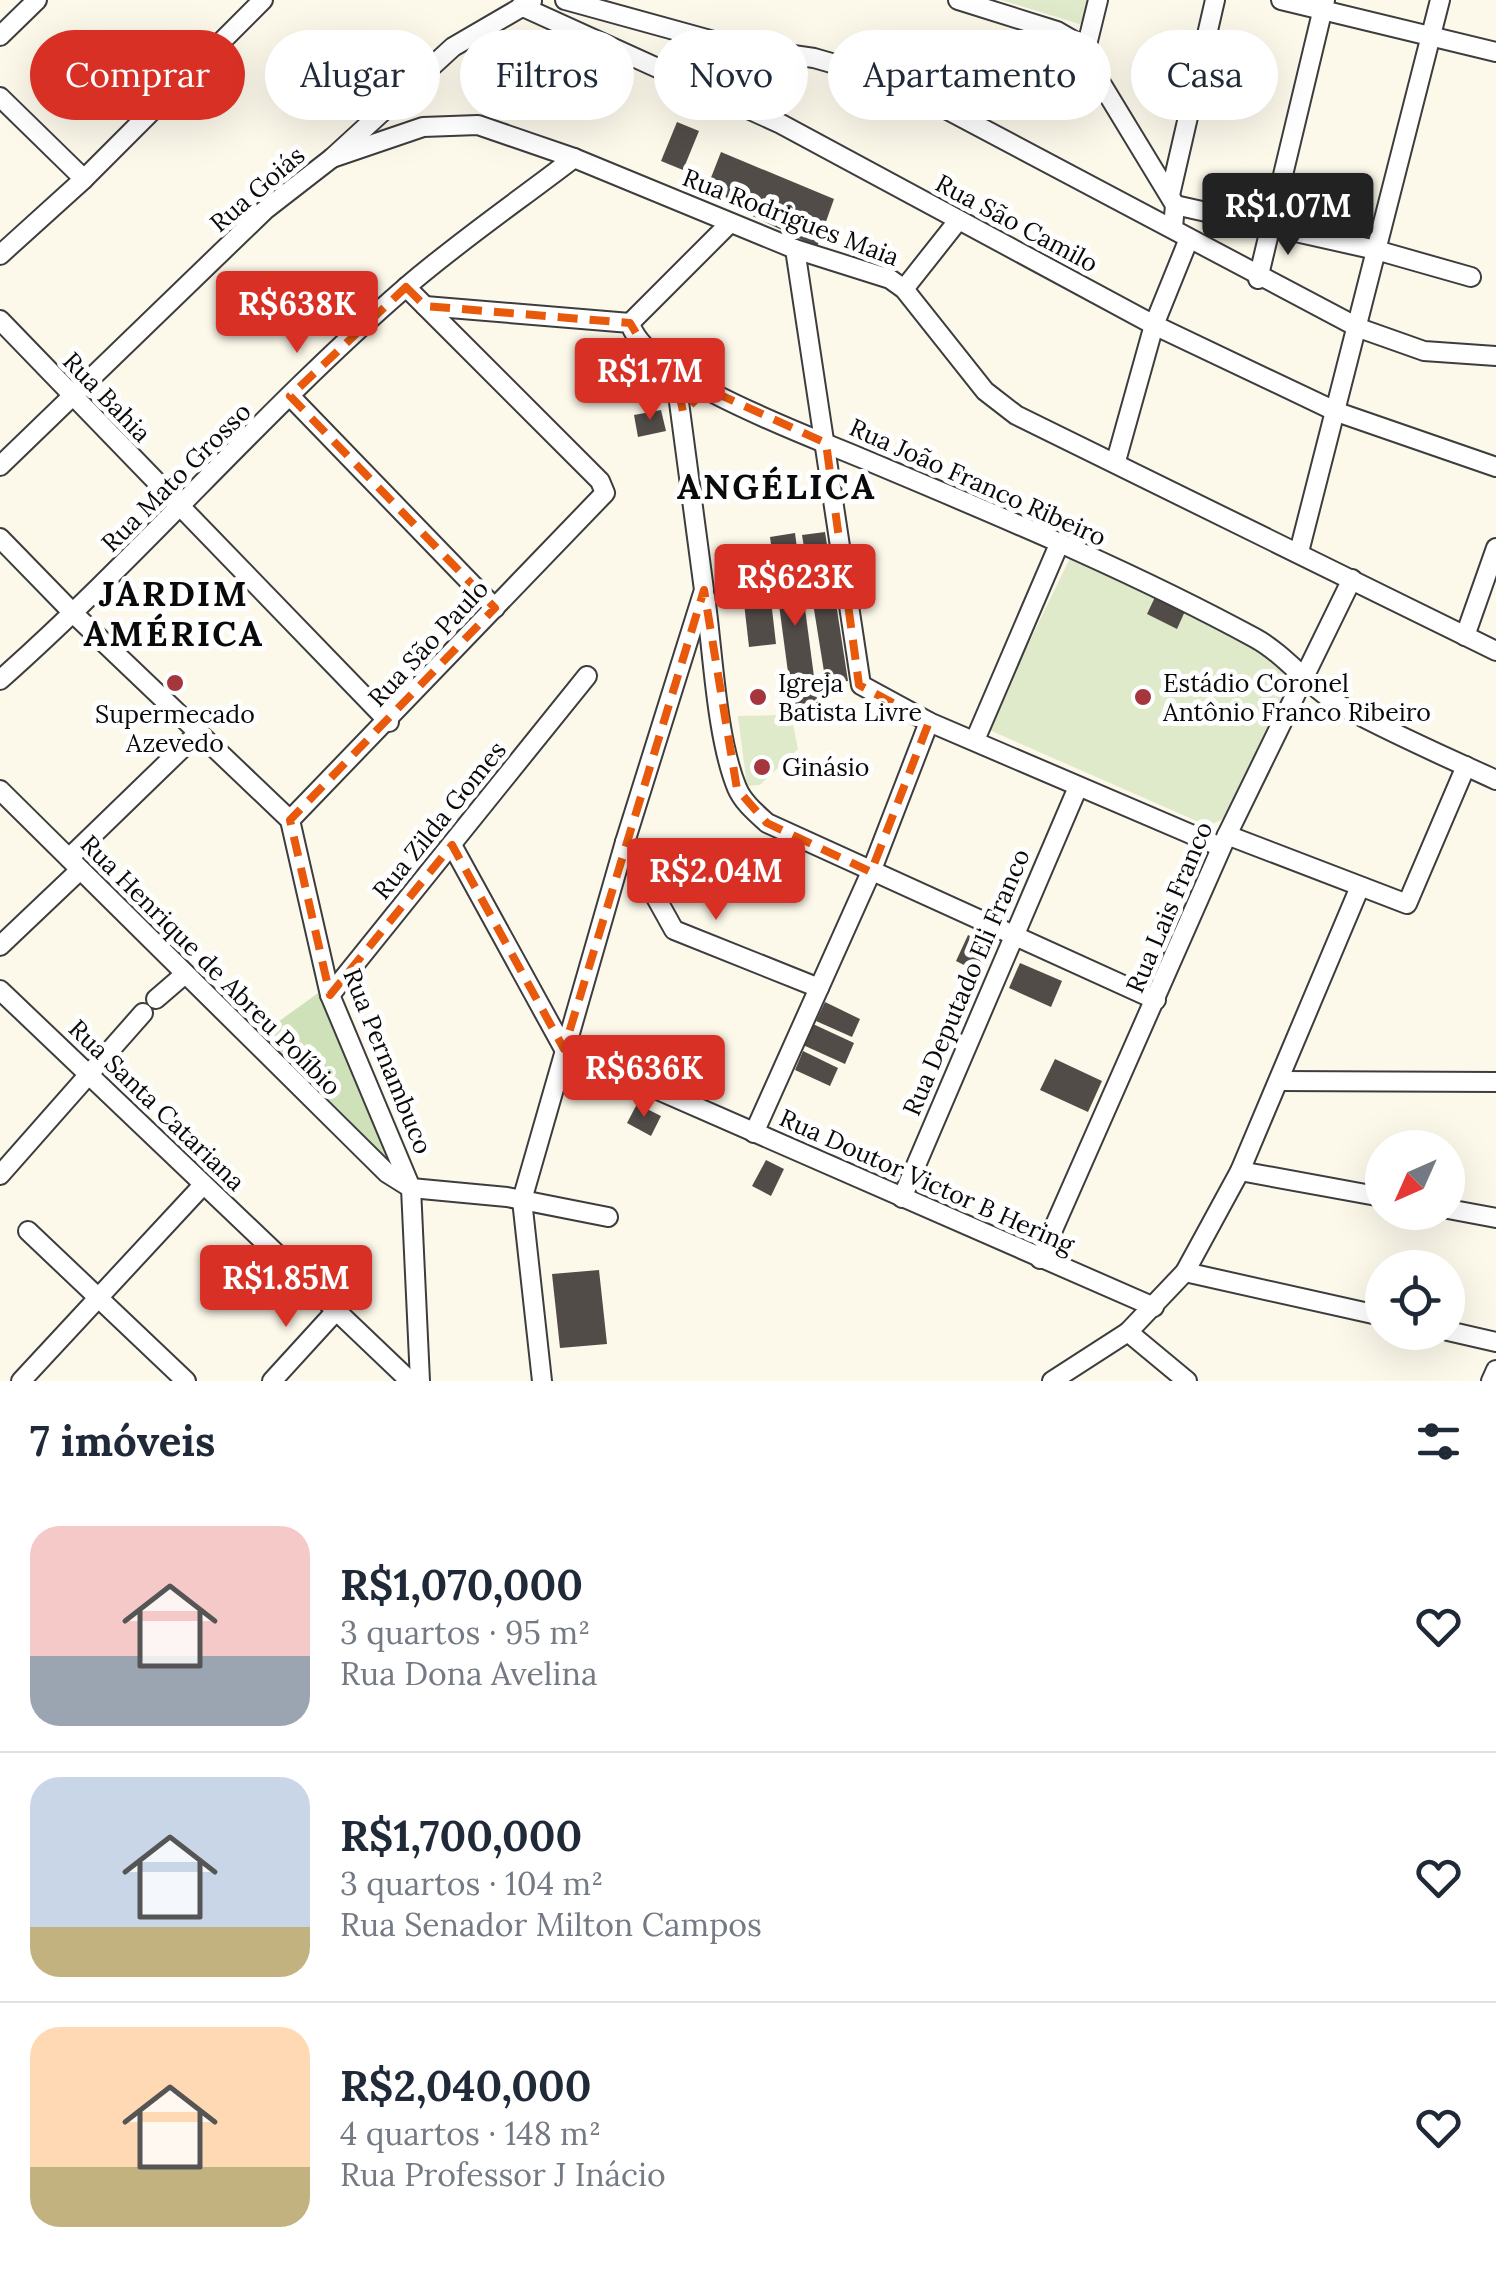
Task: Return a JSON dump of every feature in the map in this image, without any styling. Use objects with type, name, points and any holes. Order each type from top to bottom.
[{"type":"street","points":[[0,36],[37,0]]},
{"type":"street","points":[[565,0],[732,46],[814,58],[890,80],[1173,228],[1188,241],[1359,328],[1424,351],[1496,356]]},
{"type":"street","points":[[958,0],[1051,30]]},
{"type":"street","points":[[1091,30],[1098,0]]},
{"type":"street","points":[[1173,228],[1172,200],[1215,0]]},
{"type":"street","points":[[1281,0],[1324,5],[1431,38],[1496,52]]},
{"type":"street","points":[[1299,552],[1338,412],[1440,0]]},
{"type":"street","points":[[0,255],[84,179],[253,3]]},
{"type":"street","name":"Rua Goiás","points":[[0,466],[265,210],[332,158],[454,47],[528,3]]},
{"type":"street","name":"Rua São Camilo","points":[[528,3],[764,115],[1154,325],[1338,412],[1496,467]]},
{"type":"street","points":[[1258,278],[1324,5]]},
{"type":"street","points":[[0,97],[84,179]]},
{"type":"street","points":[[1111,97],[1172,200],[1471,277]]},
{"type":"street","name":"Rua Rodrigues Maia","points":[[332,158],[423,128],[478,125],[574,158],[795,249],[890,279],[904,289],[998,402],[1496,651]]},
{"type":"street","name":"Rua Mato Grosso","points":[[0,680],[74,614],[290,396],[406,287],[574,158]]},
{"type":"street","points":[[904,289],[957,222]]},
{"type":"street","points":[[406,287],[425,306],[630,323],[730,223]]},
{"type":"street","points":[[1116,461],[1154,325],[1188,241]]},
{"type":"street","points":[[795,249],[861,685],[929,722],[1078,787],[1402,904],[1412,898],[1466,766]]},
{"type":"street","name":"Rua São Paulo","points":[[290,820],[602,500],[605,487],[600,481],[425,306]]},
{"type":"street","name":"Rua Bahia","points":[[0,320],[389,722]]},
{"type":"street","name":"Rua João Franco Ribeiro","points":[[630,323],[635,339],[675,372],[826,443],[1060,542],[1258,640],[1336,702],[1496,780]]},
{"type":"street","points":[[675,372],[704,590],[737,789],[767,823],[1156,1000]]},
{"type":"street","points":[[683,412],[706,388]]},
{"type":"street","points":[[290,396],[495,608]]},
{"type":"street","points":[[0,538],[290,820]]},
{"type":"street","points":[[975,740],[1060,542]]},
{"type":"street","points":[[1465,636],[1496,548]]},
{"type":"street","name":"Rua Lais Franco","points":[[1040,1260],[1224,841],[1352,578]]},
{"type":"street","points":[[542,1381],[522,1200],[625,842],[704,590]]},
{"type":"street","name":"Rua Zilda Gomes","points":[[330,995],[586,676]]},
{"type":"street","points":[[754,1133],[871,872],[929,722]]},
{"type":"street","points":[[0,946],[198,733]]},
{"type":"street","name":"Rua Deputado Eli Franco","points":[[902,1198],[1078,787]]},
{"type":"street","name":"Rua Henrique de Abreu Políbio","points":[[0,790],[387,1172],[411,1188]]},
{"type":"street","name":"Rua Pernambuco","points":[[290,820],[330,995],[411,1188]]},
{"type":"street","points":[[625,842],[674,930],[818,988]]},
{"type":"street","points":[[452,845],[564,1049]]},
{"type":"street","points":[[1052,1381],[1128,1332],[1185,1272],[1240,1171],[1359,889]]},
{"type":"street","points":[[156,999],[185,974]]},
{"type":"street","name":"Rua Santa Catariana","points":[[0,990],[410,1381]]},
{"type":"street","points":[[0,1175],[143,1014]]},
{"type":"street","name":"Rua Doutor Victor B Hering","points":[[564,1049],[1154,1308]]},
{"type":"street","points":[[1280,1082],[1496,1082]]},
{"type":"street","points":[[1240,1171],[1365,1194]]},
{"type":"street","points":[[21,1381],[202,1185]]},
{"type":"street","points":[[420,1381],[411,1188],[522,1200],[608,1217]]},
{"type":"street","points":[[1465,1212],[1496,1218]]},
{"type":"street","points":[[28,1231],[186,1381]]},
{"type":"street","points":[[1185,1272],[1365,1312]]},
{"type":"street","points":[[272,1381],[335,1312]]},
{"type":"street","points":[[1128,1332],[1187,1381]]},
{"type":"street","points":[[1465,1335],[1496,1342]]},
{"type":"street","points":[[1491,1381],[1496,1370]]},
{"type":"highlighted area","points":[[406,287],[425,306],[630,323],[648,353],[675,372],[683,412],[707,389],[826,443],[859,685],[929,722],[871,872],[767,823],[737,789],[704,590],[564,1049],[452,845],[330,995],[290,820],[495,608],[290,396]]},
{"type":"green space","points":[[1001,0],[1089,0],[1083,25]]},
{"type":"green space","name":"Estádio Coronel Antônio Franco Ribeiro","points":[[1071,556],[1250,639],[1280,659],[1288,681],[1227,817],[1208,826],[987,729]]},
{"type":"green space","name":"Ginásio","points":[[791,715],[798,749],[760,785],[747,786],[738,716]]},
{"type":"green space","points":[[321,991],[393,1166],[387,1165],[257,1037]]},
{"type":"building","points":[[677,122],[699,131],[683,170],[661,161]]},
{"type":"building","points":[[721,152],[834,199],[817,247],[705,193]]},
{"type":"building","points":[[661,410],[666,431],[638,437],[634,415]]},
{"type":"building","points":[[825,532],[848,681],[826,684],[802,535]]},
{"type":"building","points":[[795,533],[820,722],[795,725],[770,537]]},
{"type":"building","points":[[767,565],[776,644],[749,647],[740,568]]},
{"type":"building","points":[[1156,595],[1186,609],[1177,629],[1147,614]]},
{"type":"building","points":[[968,935],[990,946],[978,972],[956,961]]},
{"type":"building","points":[[1020,963],[1062,981],[1051,1007],[1009,988]]},
{"type":"building","points":[[825,1002],[860,1019],[852,1037],[816,1021]]},
{"type":"building","points":[[813,1024],[854,1043],[845,1064],[803,1045]]},
{"type":"building","points":[[803,1051],[838,1068],[830,1086],[795,1070]]},
{"type":"building","points":[[1055,1059],[1102,1081],[1088,1112],[1040,1090]]},
{"type":"building","points":[[637,1104],[661,1116],[651,1136],[627,1123]]},
{"type":"building","points":[[766,1160],[784,1169],[771,1196],[752,1186]]},
{"type":"building","points":[[599,1270],[607,1344],[560,1348],[552,1274]]},
{"type":"place","name":"Supermecado Azevedo","points":[[175,683]]},
{"type":"place","name":"Igreja Batista Livre","points":[[758,697]]},
{"type":"place","name":"Estádio Coronel Antônio Franco Ribeiro","points":[[1143,697]]},
{"type":"place","name":"Ginásio","points":[[762,767]]},
{"type":"district","name":"ANGÉLICA","points":[[777,486]]},
{"type":"district","name":"JARDIM AMÉRICA","points":[[174,613]]}]
